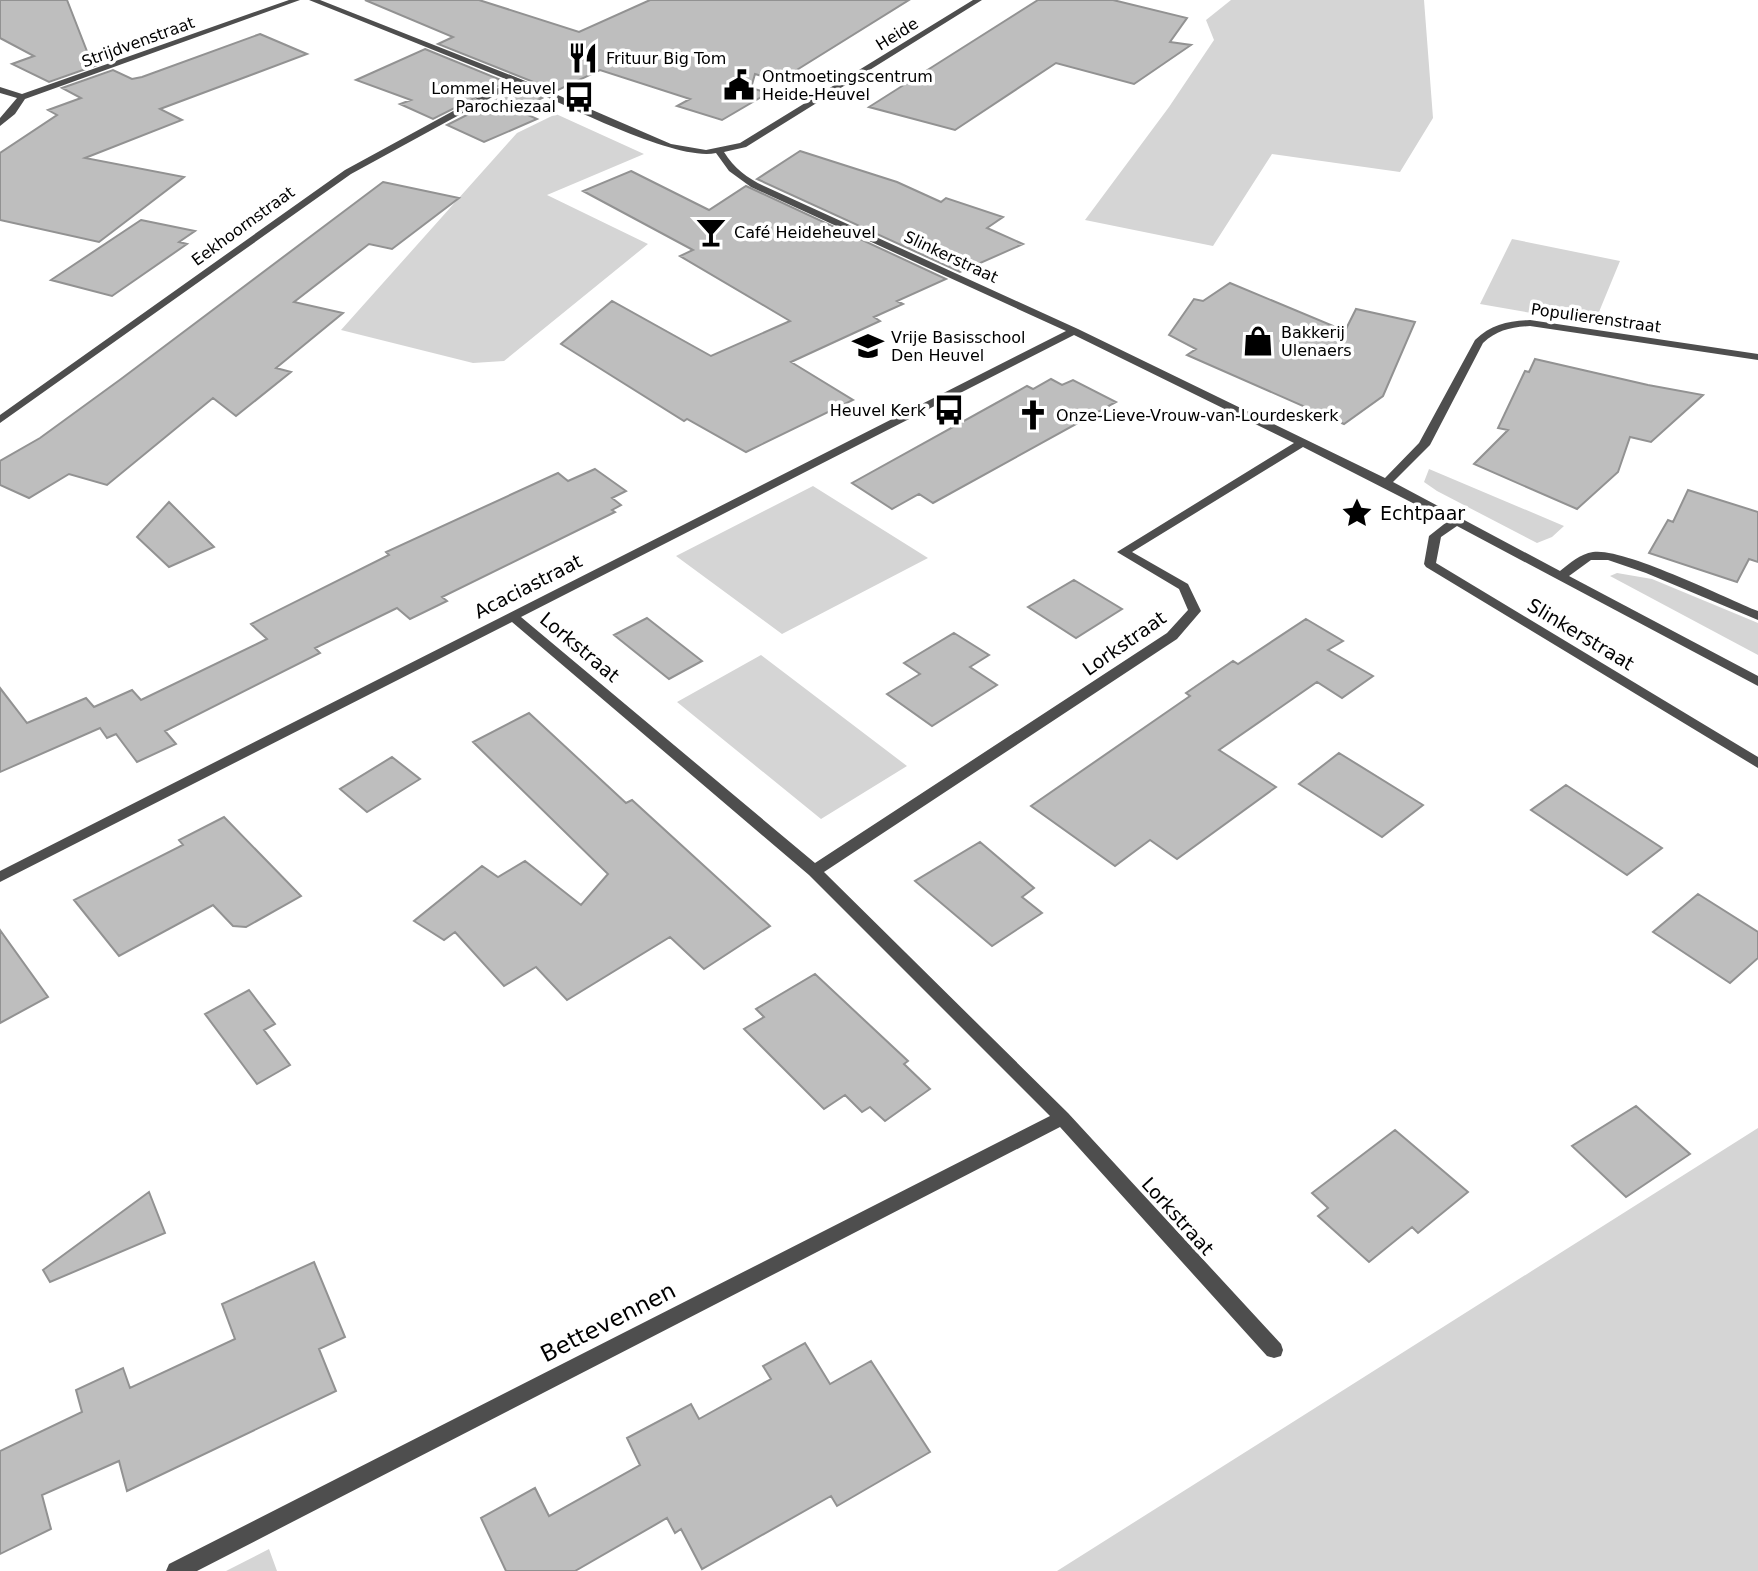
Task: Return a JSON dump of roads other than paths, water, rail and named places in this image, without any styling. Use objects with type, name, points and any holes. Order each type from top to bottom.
[{"type":"street","name":"Strijdvenstraat","points":[[0,122],[12,112],[22,97],[296,0]]},
{"type":"street","points":[[313,0],[520,82],[669,146],[693,153],[720,152]]},
{"type":"street","name":"Heide","points":[[720,152],[743,145],[978,0]]},
{"type":"street","name":"Eekhoornstraat","points":[[0,420],[348,172],[491,94],[520,82]]},
{"type":"street","points":[[0,90],[22,97]]},
{"type":"street","name":"Slinkerstraat","points":[[720,152],[727,166],[739,177],[1074,331],[1386,483],[1758,682]]},
{"type":"street","name":"Populierenstraat","points":[[1386,483],[1424,446],[1479,342],[1490,330],[1509,324],[1530,323],[1758,357]]},
{"type":"street","name":"Acaciastraat","points":[[0,877],[1074,331]]},
{"type":"street","name":"Lorkstraat","points":[[814,871],[1172,636],[1195,611],[1184,587],[1123,552],[1303,442]]},
{"type":"street","name":"Slinkerstraat","points":[[1455,522],[1435,536],[1430,564],[1758,763]]},
{"type":"street","name":"Slinkerstraat","points":[[1561,577],[1580,561],[1598,554],[1636,566],[1758,615]]},
{"type":"street","name":"Lorkstraat","points":[[512,616],[814,871],[1062,1118],[1274,1350]]},
{"type":"street","name":"Bettevennen","points":[[176,1571],[1062,1118]]},
{"type":"place","name":"Frituur Big Tom","points":[[583,58]]},
{"type":"place","name":"Ontmoetingscentrum Heide-Heuvel","points":[[739,85]]},
{"type":"place","name":"Lommel Heuvel Parochiezaal","points":[[579,97]]},
{"type":"place","name":"Café Heideheuvel","points":[[711,232]]},
{"type":"place","name":"Bakkerij Ulenaers","points":[[1258,341]]},
{"type":"place","name":"Vrije Basisschool Den Heuvel","points":[[868,346]]},
{"type":"place","name":"Heuvel Kerk","points":[[949,410]]},
{"type":"place","name":"Onze-Lieve-Vrouw-van-Lourdeskerk","points":[[1033,415]]},
{"type":"place","name":"Echtpaar","points":[[1357,513]]}]
